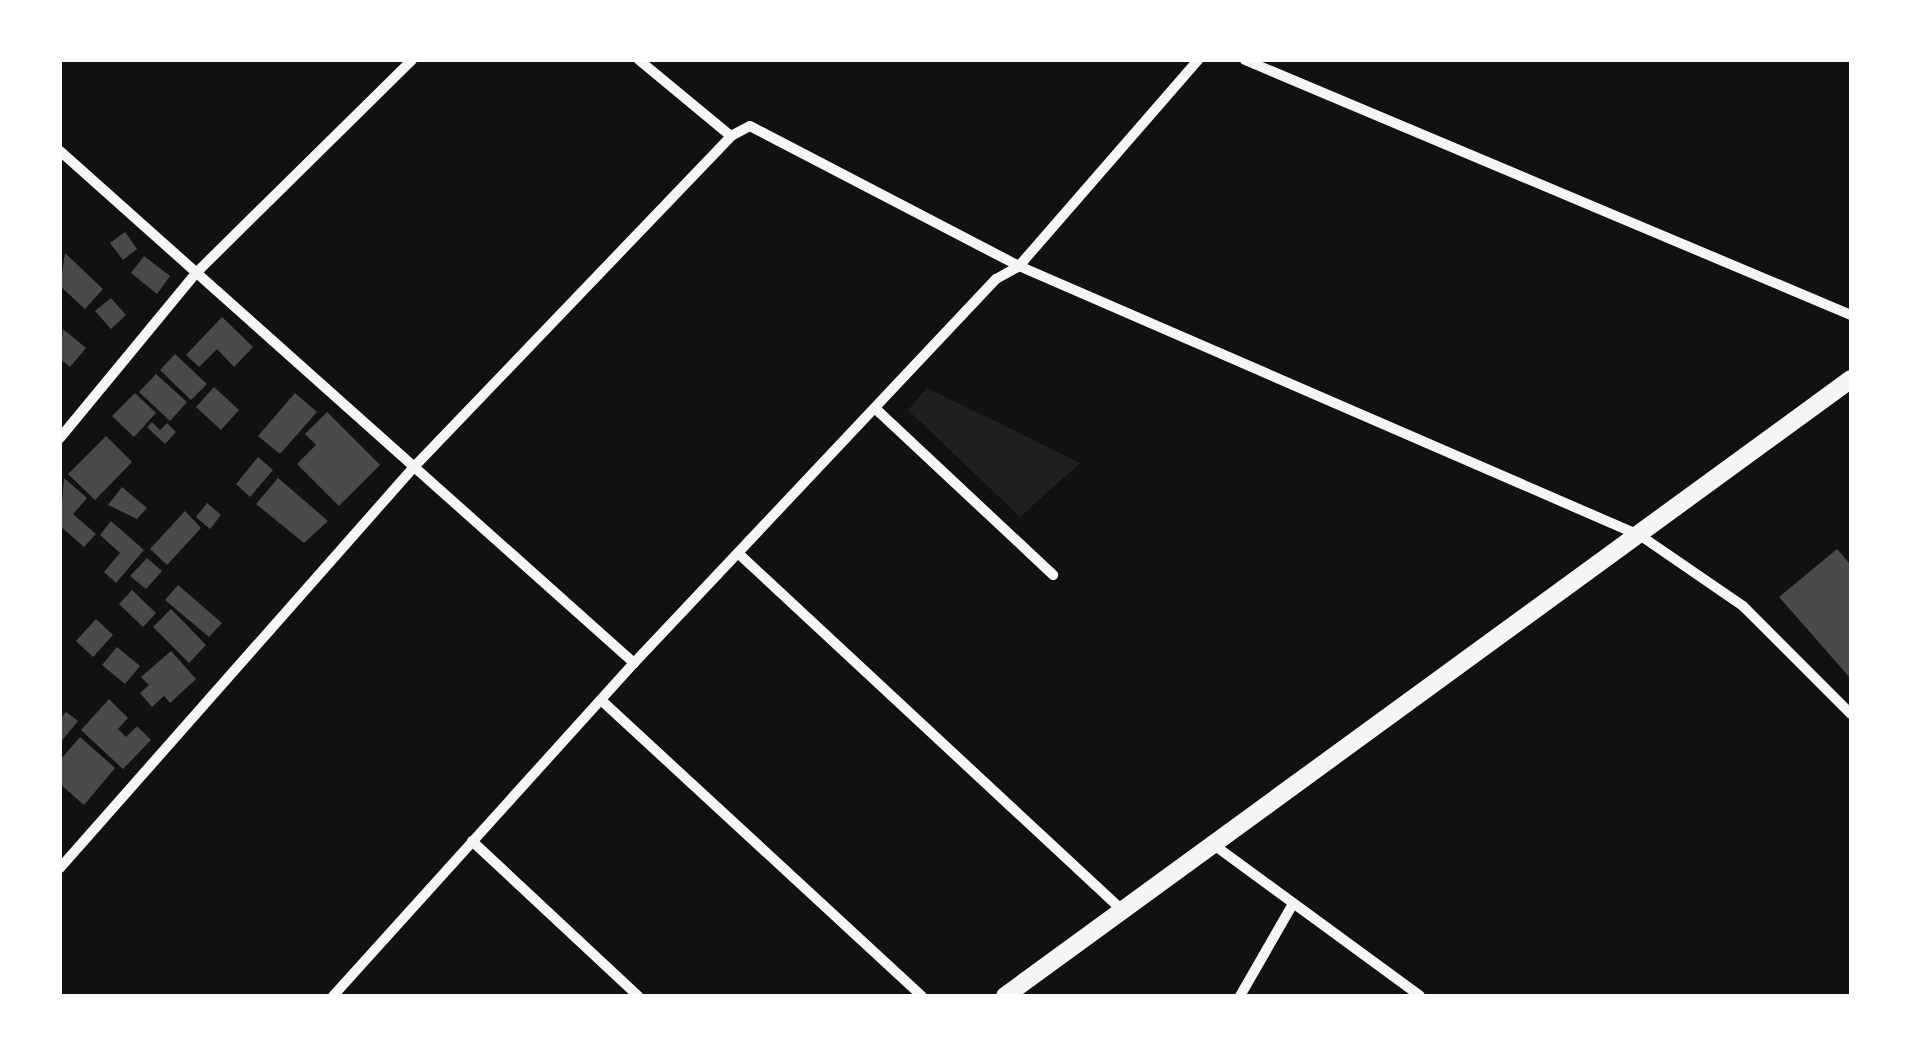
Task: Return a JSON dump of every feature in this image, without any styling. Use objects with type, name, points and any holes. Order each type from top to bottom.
[{"type":"street","points":[[60,438],[197,272],[412,60]]},
{"type":"street","points":[[639,60],[731,136]]},
{"type":"street","points":[[338,994],[634,663],[878,411],[996,278],[1019,266],[1198,60]]},
{"type":"street","points":[[1244,60],[1851,315]]},
{"type":"street","points":[[60,868],[414,468],[731,136],[750,126],[1019,266],[1642,536],[1743,606],[1851,714]]},
{"type":"street","points":[[60,151],[634,663]]},
{"type":"street","points":[[1005,996],[1642,536],[1851,379]]},
{"type":"street","points":[[878,411],[1052,575]]},
{"type":"street","points":[[739,554],[1123,911]]},
{"type":"street","points":[[601,700],[922,996]]},
{"type":"street","points":[[472,841],[638,996]]},
{"type":"street","points":[[1214,845],[1420,996]]},
{"type":"street","points":[[1240,996],[1293,904]]},
{"type":"shaded area","points":[[927,388],[1080,463],[1020,517],[908,410]]},
{"type":"building","points":[[125,232],[137,249],[123,260],[110,243]]},
{"type":"building","points":[[65,253],[103,289],[85,309],[60,286]]},
{"type":"building","points":[[144,256],[170,276],[157,294],[131,273]]},
{"type":"building","points":[[111,298],[126,315],[111,329],[95,311]]},
{"type":"building","points":[[222,317],[253,347],[234,367],[217,349],[199,367],[186,355]]},
{"type":"building","points":[[63,329],[86,348],[70,367],[60,359]]},
{"type":"building","points":[[175,354],[207,384],[191,400],[160,370]]},
{"type":"building","points":[[156,374],[187,402],[170,421],[139,392]]},
{"type":"building","points":[[214,387],[239,410],[221,430],[196,407]]},
{"type":"building","points":[[135,393],[156,413],[134,437],[112,416]]},
{"type":"building","points":[[295,393],[317,412],[280,454],[258,436]]},
{"type":"building","points":[[327,412],[380,465],[339,506],[297,464],[316,445],[305,434]]},
{"type":"building","points":[[152,422],[160,430],[167,423],[176,432],[165,444],[147,427]]},
{"type":"building","points":[[106,436],[132,462],[95,500],[68,474]]},
{"type":"building","points":[[258,457],[273,470],[250,497],[236,484]]},
{"type":"building","points":[[64,478],[87,498],[73,514],[96,534],[84,547],[60,526]]},
{"type":"building","points":[[278,478],[328,521],[304,543],[256,504]]},
{"type":"building","points":[[122,487],[147,508],[137,519],[108,505]]},
{"type":"building","points":[[207,503],[221,515],[210,529],[196,517]]},
{"type":"building","points":[[185,511],[201,528],[167,565],[150,549]]},
{"type":"building","points":[[111,521],[144,550],[116,583],[104,572],[120,553],[100,535]]},
{"type":"building","points":[[1837,549],[1851,565],[1851,679],[1779,597]]},
{"type":"building","points":[[147,558],[162,571],[146,589],[130,576]]},
{"type":"building","points":[[178,585],[222,623],[209,637],[165,600]]},
{"type":"building","points":[[132,590],[156,613],[143,627],[119,604]]},
{"type":"building","points":[[171,609],[206,645],[189,663],[153,627]]},
{"type":"building","points":[[96,619],[113,635],[93,657],[76,641]]},
{"type":"building","points":[[117,647],[140,666],[125,684],[102,665]]},
{"type":"building","points":[[171,651],[196,679],[170,703],[164,696],[152,707],[140,693],[149,685],[141,677]]},
{"type":"building","points":[[109,699],[128,718],[118,729],[126,737],[137,726],[151,740],[123,769],[81,730]]},
{"type":"building","points":[[66,712],[78,721],[60,743],[60,719]]},
{"type":"building","points":[[80,737],[115,768],[84,805],[60,784],[60,760]]}]
